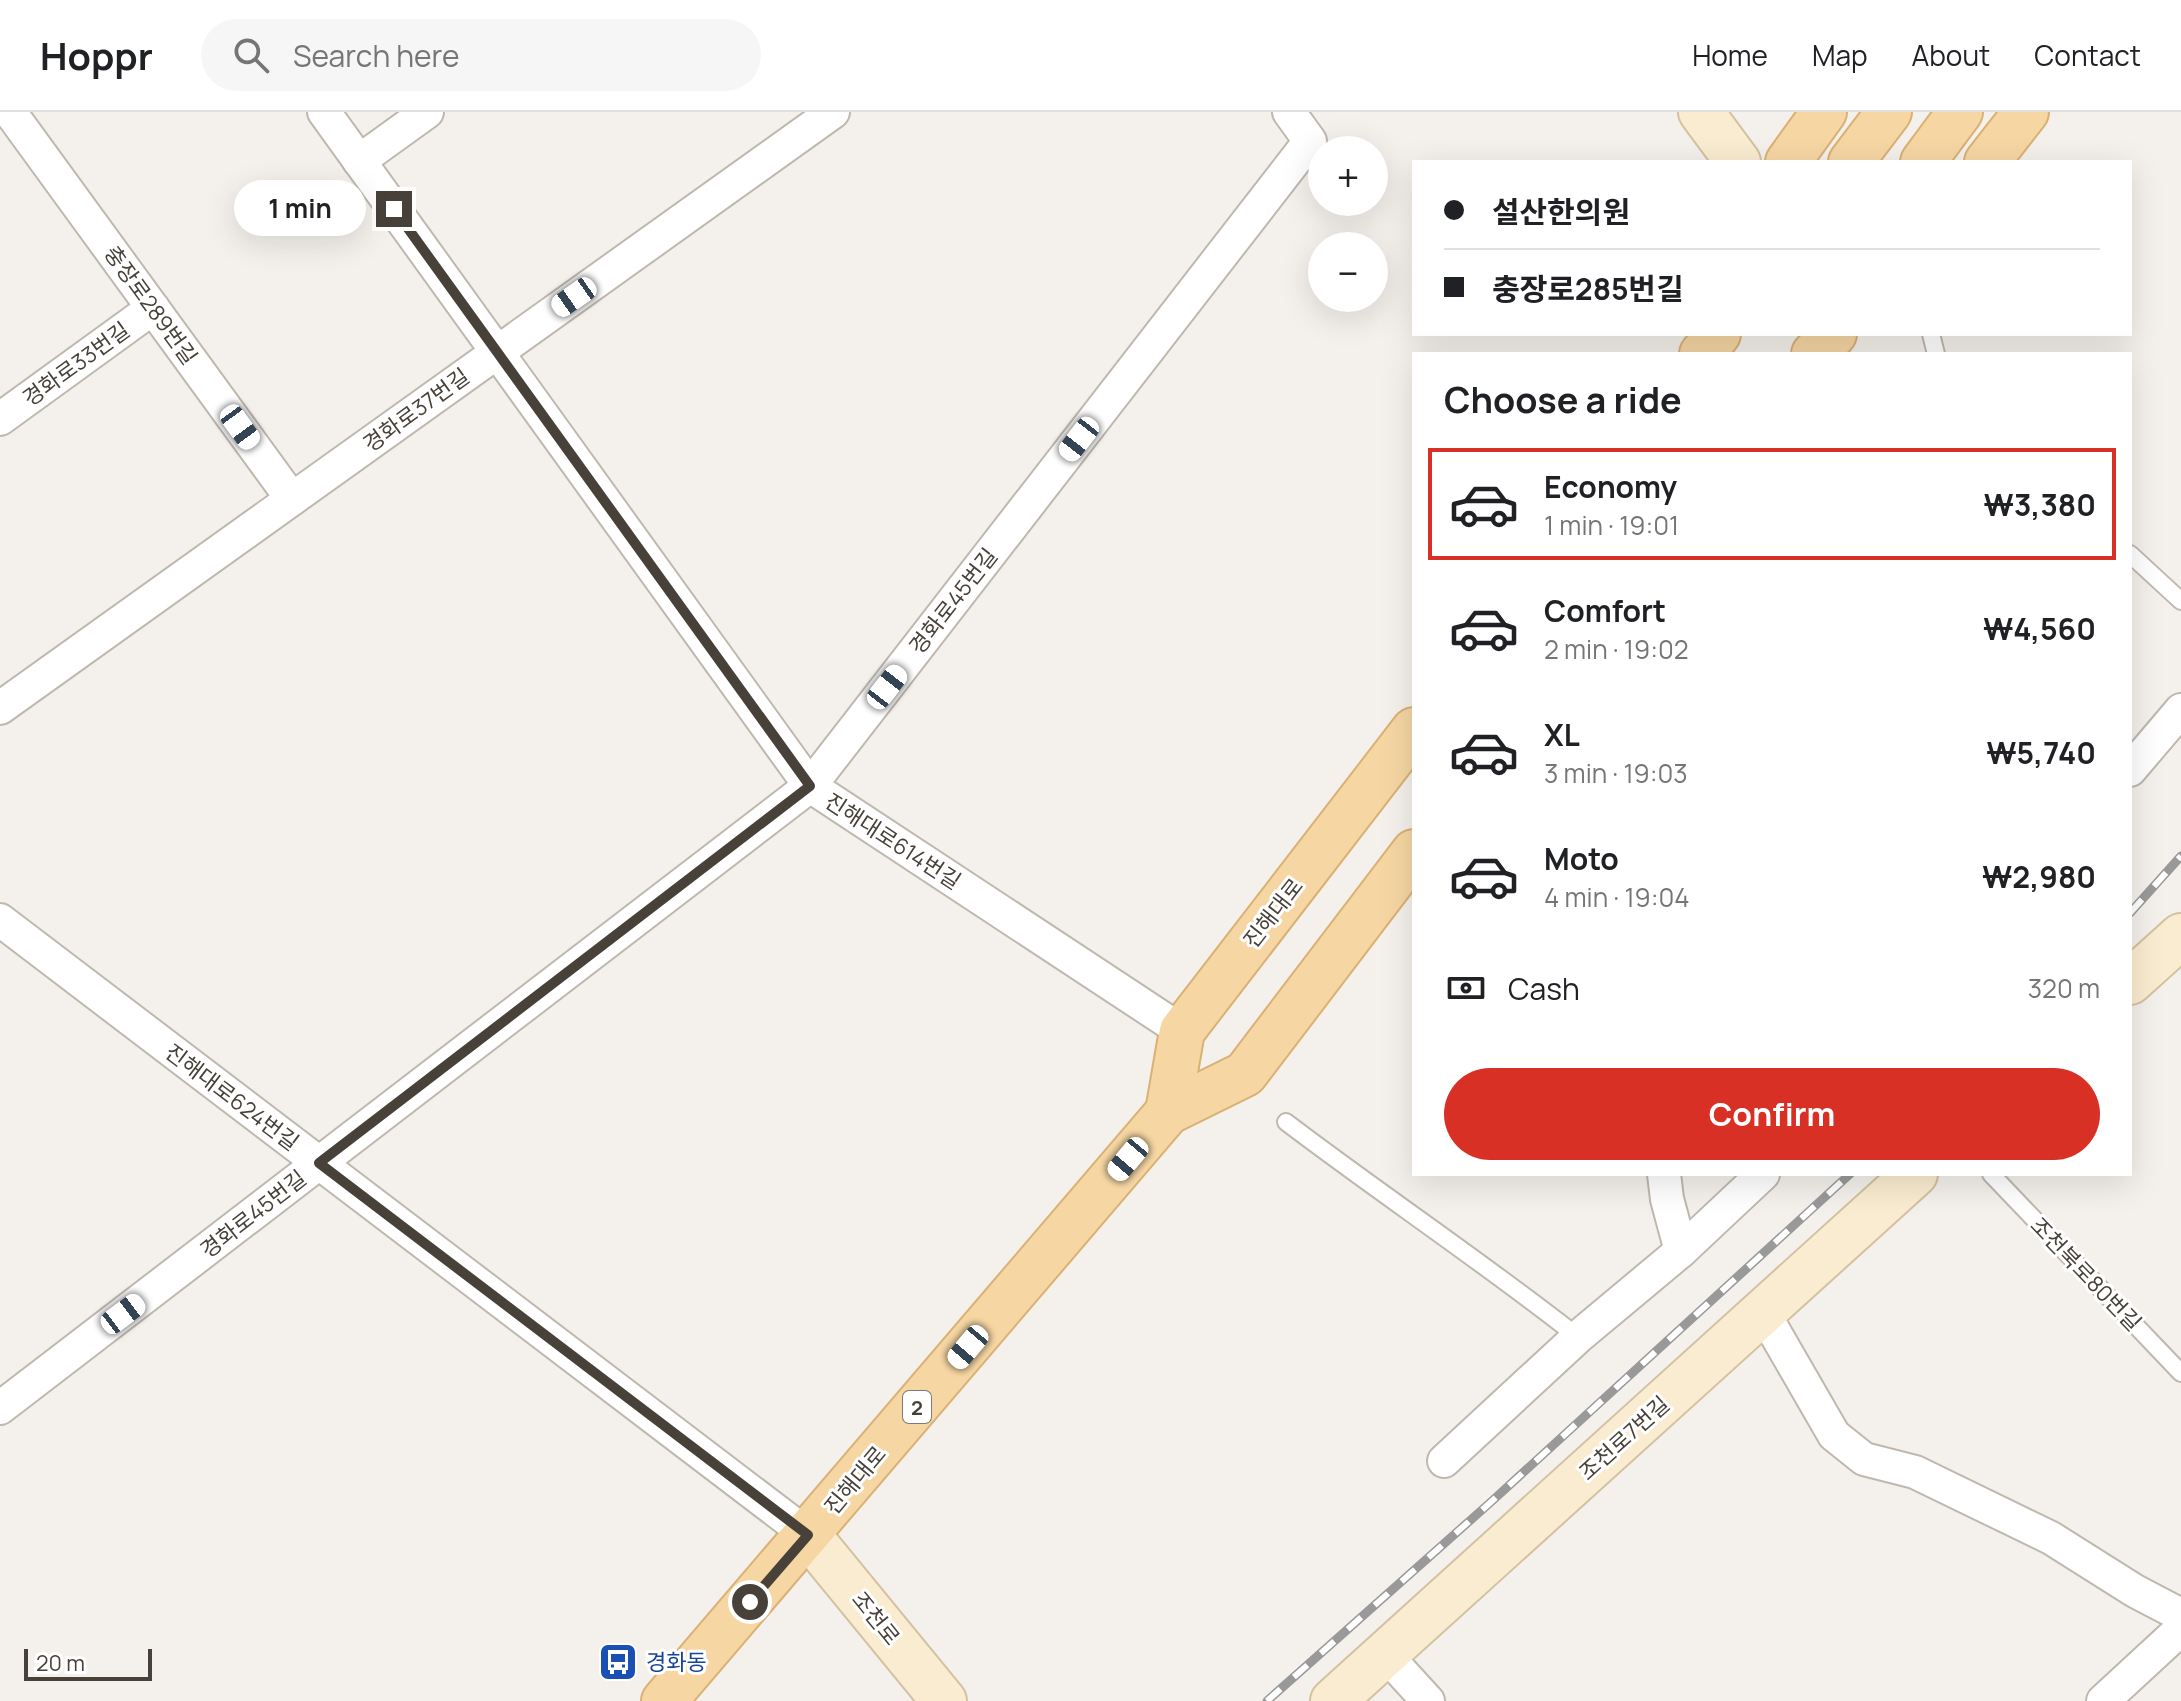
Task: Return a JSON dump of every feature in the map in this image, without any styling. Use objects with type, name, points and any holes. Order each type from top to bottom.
[{"type":"main road","points":[[1789,160],[1824,112]]},
{"type":"main road","points":[[1853,160],[1889,112]]},
{"type":"main road","points":[[1924,160],[1960,112]]},
{"type":"main road","points":[[1989,160],[2026,112]]},
{"type":"main road","points":[[1704,352],[1716,336]]},
{"type":"main road","points":[[1783,352],[1795,336]]},
{"type":"main road","points":[[1817,352],[1832,336]]},
{"type":"main road","name":"진해대로","points":[[1168,1112],[1182,1031],[1412,733]]},
{"type":"main road","name":"진해대로","points":[[664,1701],[1168,1112],[1245,1074],[1412,855]]},
{"type":"street","name":"진해대로614번길","points":[[324,112],[810,786],[1182,1031]]},
{"type":"street","points":[[359,161],[427,112]]},
{"type":"street","name":"경화로37번길","points":[[0,708],[833,112]]},
{"type":"street","name":"경화로45번길","points":[[0,1408],[810,786],[1310,141],[1289,112]]},
{"type":"street","points":[[1701,112],[1737,160]]},
{"type":"street","name":"충장로289번길","points":[[16,121],[292,499]]},
{"type":"street","name":"경화로33번길","points":[[0,419],[153,308]]},
{"type":"street","points":[[2132,768],[2181,710]]},
{"type":"street","name":"진해대로624번길","points":[[0,920],[808,1535]]},
{"type":"street","points":[[2132,980],[2181,936]]},
{"type":"street","points":[[1664,1176],[1681,1251]]},
{"type":"street","points":[[1444,1461],[1578,1337],[1681,1251],[1761,1176]]},
{"type":"street","name":"조천로7번길","points":[[1333,1701],[1913,1176]]},
{"type":"street","points":[[1763,1312],[1834,1435],[1864,1459],[1915,1472],[2051,1538],[2135,1591],[2181,1615]]},
{"type":"street","name":"조천로","points":[[808,1535],[944,1701]]},
{"type":"street","points":[[2103,1701],[2181,1629]]},
{"type":"street","points":[[1385,1654],[1428,1701]]},
{"type":"lane","points":[[2132,556],[2181,601]]},
{"type":"lane","points":[[1286,1122],[1359,1178],[1517,1289],[1578,1337]]},
{"type":"lane","name":"조천북로80번길","points":[[1993,1176],[2181,1373]]},
{"type":"railway","points":[[2132,911],[2181,856]]},
{"type":"railway","points":[[1267,1701],[1492,1501],[1848,1176]]},
{"type":"place","name":"경화동","points":[[618,1662]]},
{"type":"route","points":[[394,209],[810,786],[319,1163],[808,1535],[750,1602]]}]
